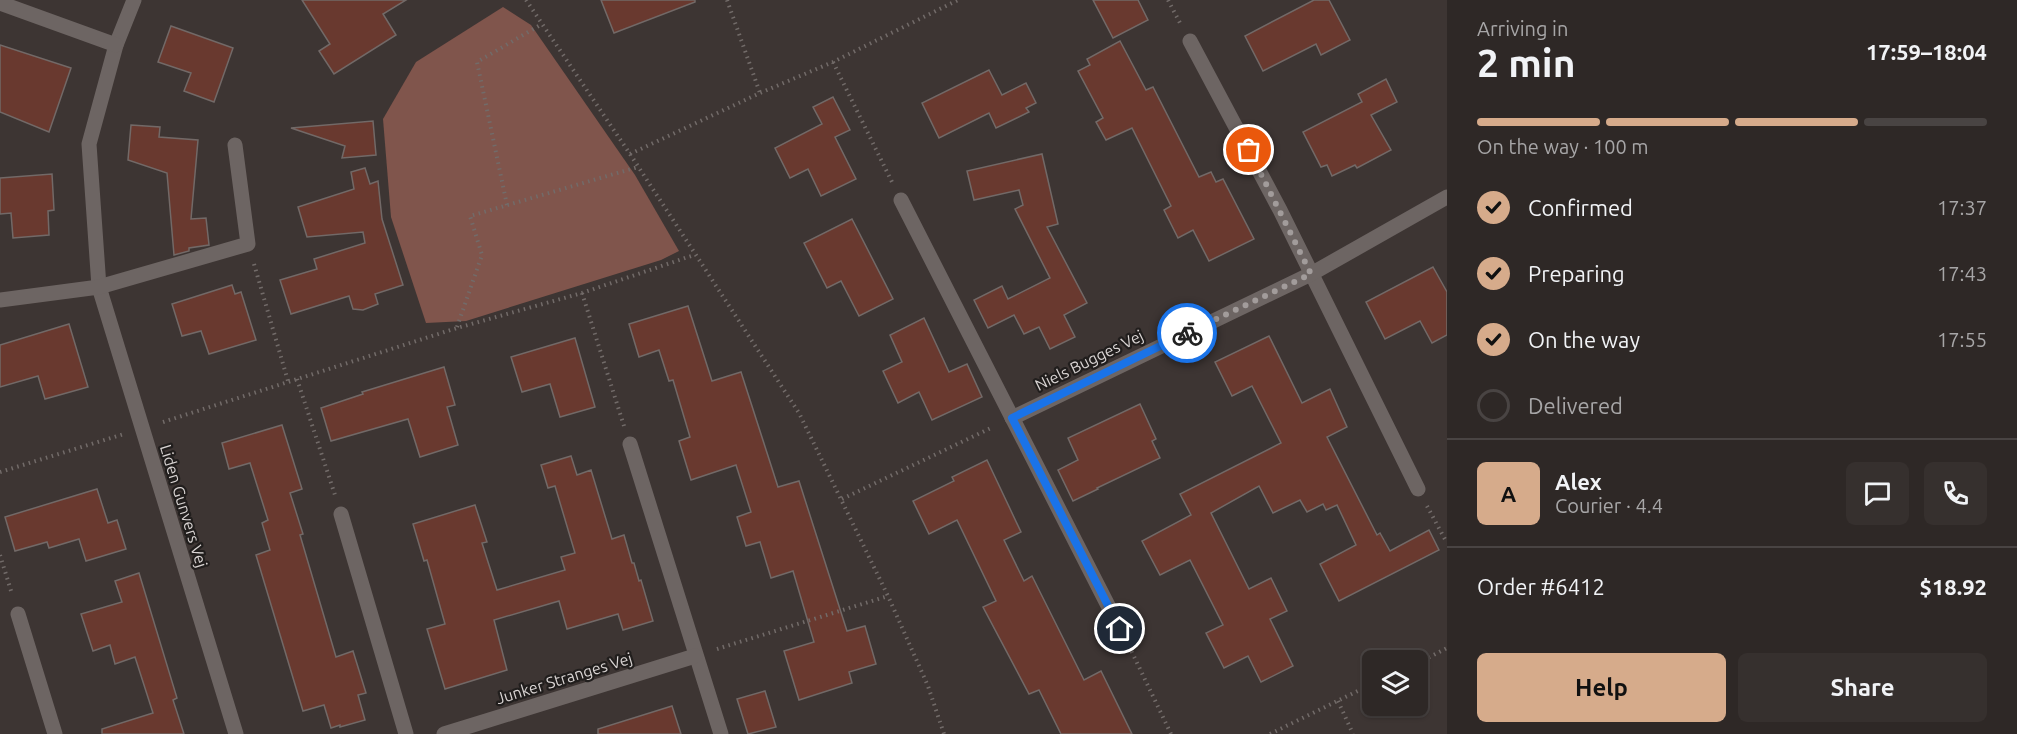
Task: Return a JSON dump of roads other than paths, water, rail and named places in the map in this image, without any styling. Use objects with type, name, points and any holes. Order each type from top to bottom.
[{"type":"street","name":"Liden Gunvers Vej","points":[[134,0],[116,45],[89,144],[99,287],[236,734]]},
{"type":"street","points":[[0,3],[116,45]]},
{"type":"street","points":[[1190,41],[1239,130],[1418,489]]},
{"type":"street","points":[[0,300],[99,287],[248,244],[235,145]]},
{"type":"street","name":"Niels Bugges Vej","points":[[1012,418],[1311,274],[1447,197]]},
{"type":"street","points":[[901,200],[1120,629]]},
{"type":"street","points":[[630,444],[721,734]]},
{"type":"street","points":[[341,514],[406,734]]},
{"type":"street","points":[[18,614],[55,734]]},
{"type":"street","name":"Junker Stranges Vej","points":[[444,734],[695,656]]}]
